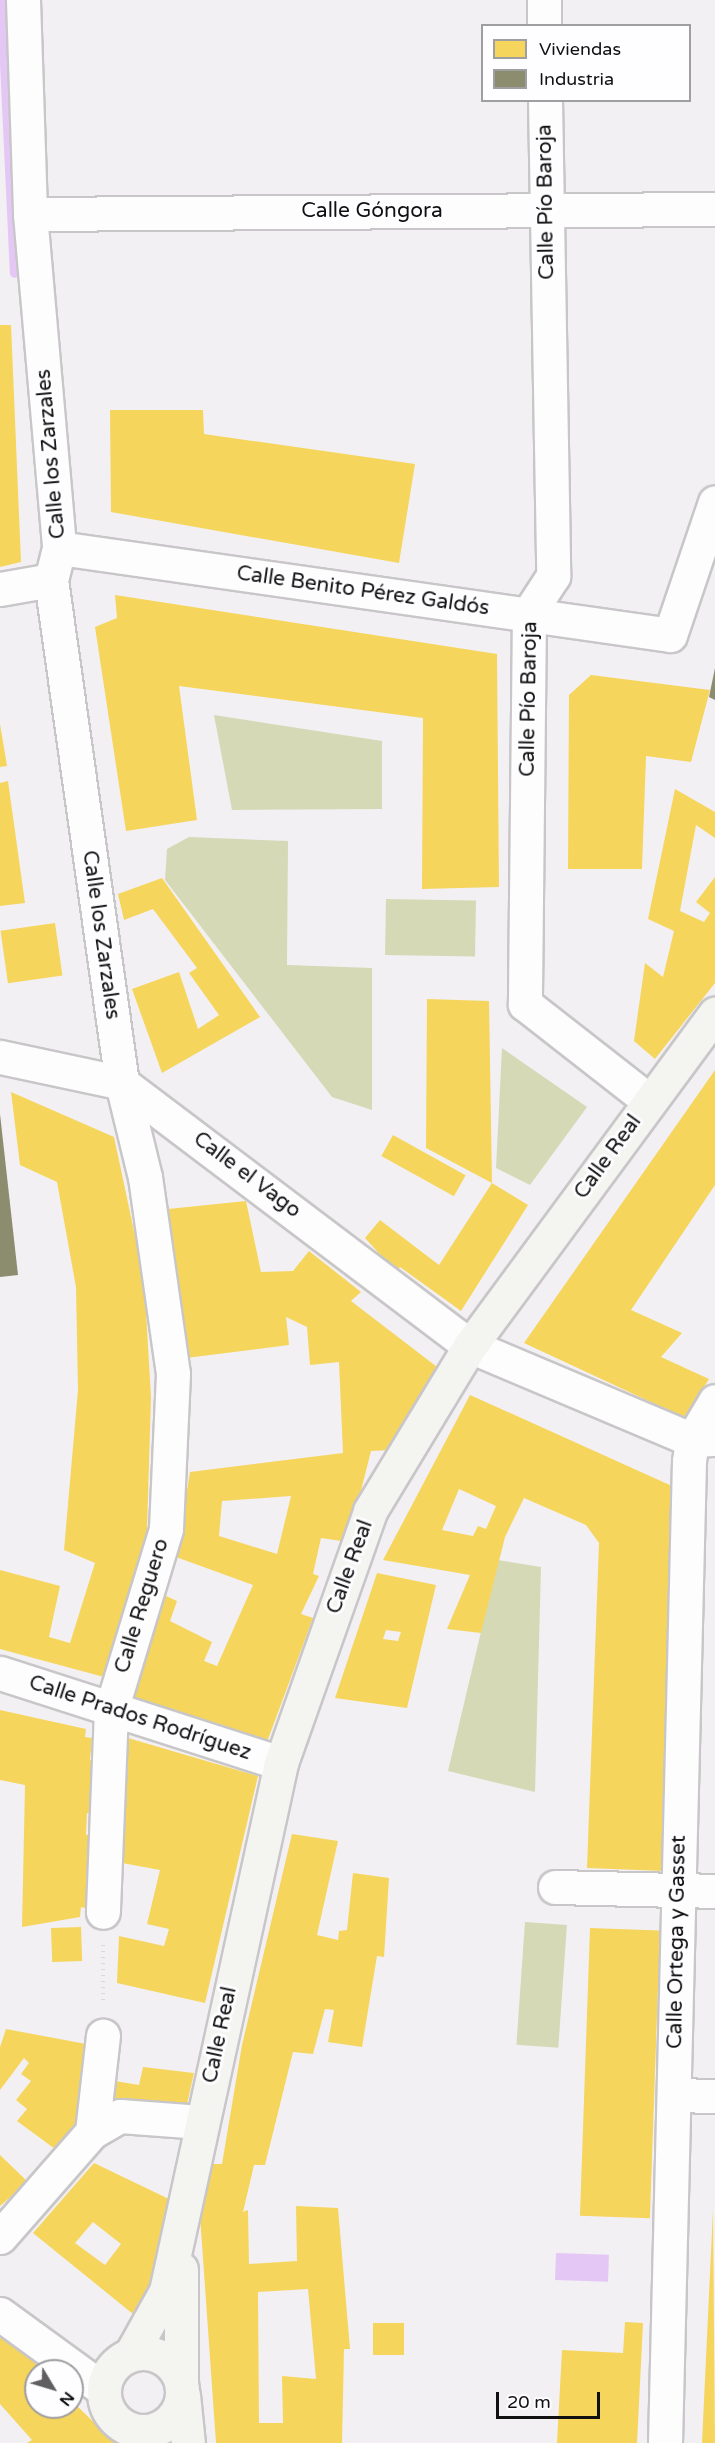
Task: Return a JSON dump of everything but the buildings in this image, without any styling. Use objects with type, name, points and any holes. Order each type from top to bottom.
[{"type":"street","name":"Calle los Zarzales","points":[[23,0],[30,214],[59,548],[51,580],[123,1083]]},
{"type":"street","points":[[544,0],[544,24]]},
{"type":"street","name":"Calle Pío Baroja","points":[[544,102],[553,576],[529,613],[525,1004],[649,1101]]},
{"type":"street","name":"Calle Góngora","points":[[30,214],[715,209]]},
{"type":"street","name":"Calle Benito Pérez Galdós","points":[[59,548],[529,613],[670,635],[715,502]]},
{"type":"street","points":[[0,589],[51,580]]},
{"type":"street","name":"Calle Real","points":[[131,2354],[166,2291],[281,1763],[370,1511],[470,1346],[715,1014]]},
{"type":"street","name":"Calle el Vago","points":[[0,1058],[123,1083],[470,1346],[704,1440]]},
{"type":"street","name":"Calle Reguero","points":[[103,1912],[111,1710],[166,1529],[173,1374],[145,1177],[123,1083]]},
{"type":"street","points":[[704,1440],[715,1401]]},
{"type":"street","name":"Calle Ortega y Gasset","points":[[665,2443],[678,1890],[704,1440]]},
{"type":"street","name":"Calle Prados Rodríguez","points":[[0,1673],[281,1763]]},
{"type":"street","points":[[555,1887],[715,1891]]},
{"type":"street","points":[[92,2132],[103,2036]]},
{"type":"street","points":[[674,2095],[715,2096]]},
{"type":"street","points":[[0,2237],[92,2132],[120,2116],[201,2122]]},
{"type":"street","name":"Calle Real","points":[[183,2210],[182,2388],[188,2443]]},
{"type":"street","points":[[0,2314],[103,2389],[117,2422],[149,2437],[164,2426],[182,2388],[156,2354],[131,2354],[112,2368],[103,2389]]},
{"type":"path","points":[[103,1912],[103,2036]]},
{"type":"green space","points":[[214,715],[382,741],[382,809],[232,810]]},
{"type":"green space","points":[[189,837],[288,841],[287,965],[372,968],[372,1110],[332,1097],[165,880],[167,849]]},
{"type":"green space","points":[[386,899],[476,901],[475,957],[385,955]]},
{"type":"green space","points":[[502,1048],[587,1107],[530,1185],[496,1168]]},
{"type":"green space","points":[[498,1560],[541,1567],[535,1792],[448,1771]]},
{"type":"green space","points":[[525,1922],[567,1925],[558,2048],[516,2045]]},
{"type":"shaded area","points":[[556,2253],[609,2255],[608,2282],[555,2280]]},
{"type":"waterway","points":[[2,0],[15,273]]}]
